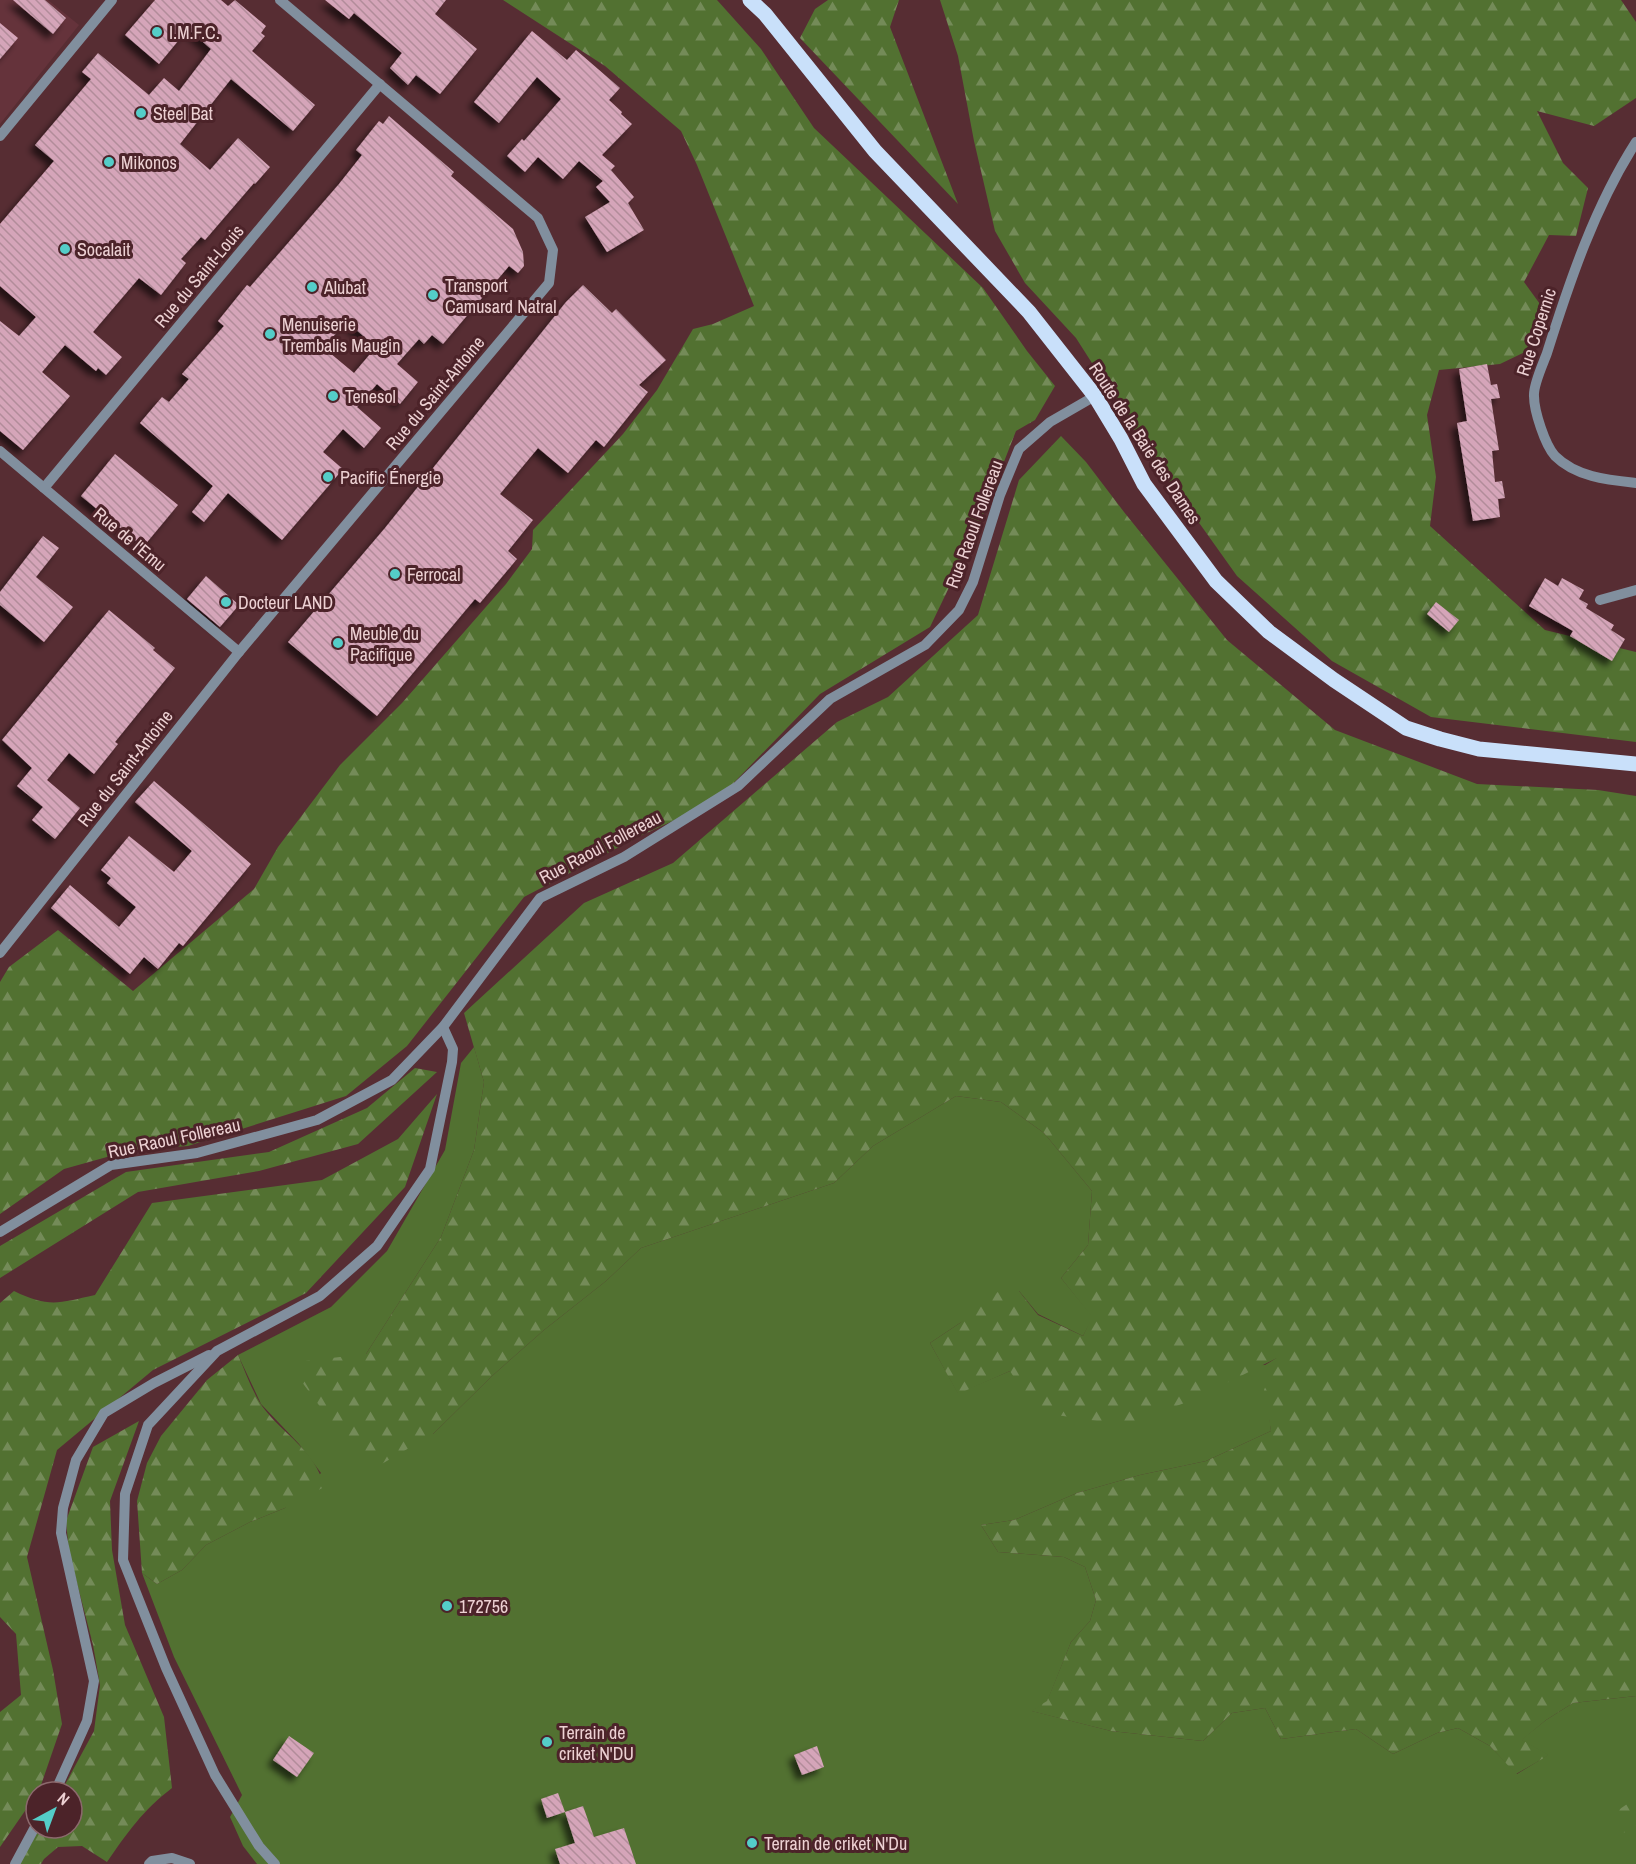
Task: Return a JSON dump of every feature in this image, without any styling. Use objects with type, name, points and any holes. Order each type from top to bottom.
[{"type":"main road","name":"Route de la Baie des Dames","points":[[750,0],[765,15],[875,151],[1029,312],[1095,396],[1144,484],[1216,581],[1269,632],[1334,680],[1406,728],[1479,749],[1636,764]]},
{"type":"street","points":[[0,136],[112,0]]},
{"type":"street","name":"Rue du Saint-Antoine","points":[[0,953],[239,652],[549,283],[553,250],[538,218],[280,0]]},
{"type":"street","name":"Rue du Saint-Louis","points":[[44,488],[380,84]]},
{"type":"street","name":"Rue Copernic","points":[[1636,142],[1620,167],[1578,261],[1533,395],[1541,428],[1554,454],[1571,468],[1598,478],[1636,483]]},
{"type":"street","name":"Rue Raoul Follereau","points":[[0,1232],[111,1165],[197,1153],[317,1120],[392,1080],[443,1027],[540,898],[624,857],[738,786],[830,699],[926,645],[959,610],[973,582],[1000,495],[1019,449],[1050,422],[1095,396]]},
{"type":"street","name":"Rue de l'Emu","points":[[0,452],[239,652]]},
{"type":"street","points":[[1600,600],[1636,590]]},
{"type":"street","points":[[60,1780],[87,1721],[94,1681],[61,1533],[63,1508],[76,1460],[104,1413],[154,1383],[320,1296],[377,1246],[430,1169],[452,1062],[453,1049],[443,1027]]},
{"type":"street","points":[[217,1351],[148,1425],[125,1494],[123,1560],[166,1668],[216,1775],[259,1846],[275,1864]]},
{"type":"street","points":[[15,1864],[28,1840]]},
{"type":"street","points":[[149,1864],[152,1861],[172,1858],[190,1864]]},
{"type":"shaded area","points":[[0,0],[48,0],[79,25],[0,124]]},
{"type":"green space","points":[[503,0],[717,0],[761,49],[814,128],[983,288],[1027,351],[1055,386],[1035,420],[1016,431],[980,523],[930,627],[820,694],[716,801],[638,837],[524,897],[407,1046],[346,1096],[188,1146],[132,1150],[64,1169],[0,1214],[0,982],[9,967],[58,930],[133,991],[254,889],[278,847],[340,765],[402,703],[506,584],[532,549],[533,530],[623,434],[657,390],[693,329],[713,324],[754,306],[681,131],[605,66]]},
{"type":"green space","points":[[828,0],[899,0],[890,27],[958,204],[800,38],[815,9]]},
{"type":"green space","points":[[940,0],[1621,0],[1636,22],[1636,98],[1594,126],[1537,111],[1563,163],[1588,188],[1576,236],[1549,235],[1524,282],[1545,311],[1525,352],[1500,364],[1439,370],[1427,415],[1436,477],[1430,526],[1545,630],[1636,652],[1636,742],[1431,717],[1332,661],[1237,576],[1150,454],[1076,338],[1025,283],[995,231],[974,141],[958,56]]},
{"type":"green space","points":[[1061,436],[1086,462],[1227,640],[1335,730],[1477,784],[1598,790],[1636,796],[1636,1696],[1573,1703],[1546,1720],[1522,1740],[1549,1755],[1516,1774],[1490,1746],[1458,1728],[1437,1733],[1393,1754],[1356,1729],[1281,1739],[1265,1708],[1232,1713],[1203,1741],[1111,1731],[1031,1711],[1047,1701],[1071,1642],[1090,1621],[1096,1600],[1085,1567],[1064,1557],[998,1552],[981,1525],[1014,1520],[1077,1493],[1140,1475],[1206,1461],[1271,1431],[1264,1390],[1277,1358],[1190,1401],[1124,1425],[1036,1412],[1010,1371],[958,1394],[930,1343],[960,1323],[999,1291],[1019,1291],[1038,1315],[1083,1336],[1092,1317],[1061,1278],[1088,1245],[1092,1191],[1044,1133],[1001,1102],[956,1096],[873,1146],[834,1183],[641,1248],[606,1281],[544,1330],[492,1376],[433,1434],[368,1472],[288,1363],[366,1354],[441,1237],[474,1150],[484,1082],[464,1013],[584,903],[673,863],[837,722],[888,697],[978,615],[1019,480]]},
{"type":"green space","points":[[474,1047],[484,1082],[474,1150],[441,1237],[366,1354],[433,1434],[492,1376],[544,1330],[606,1281],[641,1248],[834,1183],[873,1146],[956,1096],[1001,1102],[1044,1133],[1092,1191],[1088,1245],[1061,1278],[1093,1317],[1083,1336],[1038,1314],[1019,1291],[960,1323],[930,1343],[958,1393],[1010,1371],[1265,1365],[1278,1357],[1269,1414],[1271,1431],[1206,1461],[1140,1475],[1077,1493],[1014,1520],[981,1525],[998,1552],[1064,1557],[1085,1567],[1096,1600],[1090,1621],[1071,1642],[1047,1702],[1032,1711],[1111,1731],[1203,1741],[1232,1713],[1265,1708],[1281,1739],[1356,1729],[1393,1754],[1437,1733],[1458,1728],[1490,1746],[1517,1774],[1548,1755],[1521,1740],[1546,1720],[1573,1703],[1636,1696],[1636,1864],[257,1864],[243,1846],[230,1817],[242,1795],[174,1657],[142,1573],[157,1584],[182,1570],[206,1545],[250,1522],[285,1508],[321,1473],[299,1444],[261,1404],[238,1355],[331,1307],[387,1251],[445,1150],[461,1063]]},
{"type":"green space","points":[[415,1068],[437,1072],[358,1144],[259,1171],[138,1192],[0,1278],[0,1246],[126,1172],[269,1152],[367,1108]]},
{"type":"green space","points":[[437,1094],[405,1187],[306,1293],[153,1370],[57,1450],[27,1557],[53,1670],[62,1724],[43,1780],[24,1780],[24,1812],[0,1847],[0,1712],[21,1695],[16,1634],[0,1617],[0,1303],[14,1291],[46,1302],[95,1295],[152,1203],[322,1180],[398,1139]]},
{"type":"green space","points":[[238,1355],[262,1406],[306,1452],[320,1474],[324,1487],[206,1545],[182,1570],[157,1584],[142,1573],[137,1501],[147,1463],[161,1436],[207,1380]]},
{"type":"green space","points":[[139,1421],[110,1501],[112,1550],[125,1625],[164,1717],[172,1788],[144,1813],[107,1862],[82,1846],[58,1847],[41,1864],[19,1864],[33,1840],[84,1840],[84,1780],[67,1780],[94,1731],[100,1685],[93,1645],[69,1552],[66,1521],[93,1447]]},
{"type":"green space","points":[[1636,1798],[1636,1829],[1622,1833],[1614,1813]]},
{"type":"building","points":[[13,0],[45,0],[66,18],[53,34]]},
{"type":"building","points":[[155,0],[221,0],[228,6],[235,0],[266,26],[261,33],[265,36],[252,51],[315,105],[293,131],[231,79],[180,144],[210,170],[238,138],[270,167],[205,240],[201,237],[181,259],[186,263],[161,295],[139,278],[93,332],[122,357],[106,375],[98,368],[96,371],[65,345],[42,372],[70,396],[23,450],[0,431],[0,321],[19,336],[36,317],[0,286],[0,224],[54,161],[35,145],[91,79],[82,72],[98,53],[149,95],[164,78],[179,91],[211,49],[188,29],[159,64],[125,35]]},
{"type":"building","points":[[325,0],[446,0],[435,14],[477,49],[440,94],[416,75],[408,85],[390,68],[402,53],[354,13],[349,19]]},
{"type":"building","points":[[0,23],[18,38],[0,59]]},
{"type":"building","points":[[532,31],[567,60],[576,50],[620,88],[609,100],[632,124],[602,155],[615,166],[611,170],[634,197],[628,203],[644,230],[607,252],[585,217],[610,202],[596,187],[603,181],[579,161],[563,179],[538,157],[525,172],[507,156],[522,139],[524,141],[561,99],[537,77],[499,123],[474,102]]},
{"type":"building","points":[[389,116],[454,172],[451,176],[513,229],[523,252],[524,266],[518,273],[509,266],[443,344],[432,335],[424,344],[419,339],[397,364],[418,382],[400,404],[377,384],[357,407],[381,428],[364,448],[343,429],[323,452],[343,469],[282,540],[228,493],[204,522],[192,512],[213,486],[140,423],[162,397],[169,402],[189,379],[182,374],[224,326],[218,321],[247,285],[250,287],[339,184],[362,155],[356,150],[379,121],[383,124]],"holes":[[[346,321],[376,347],[354,373],[324,348]]]},
{"type":"building","points":[[583,285],[612,313],[616,309],[666,360],[639,385],[648,392],[604,447],[596,440],[568,473],[538,448],[500,494],[533,520],[508,551],[517,559],[480,603],[475,599],[377,716],[288,642],[385,528],[566,302]]},
{"type":"building","points":[[1487,364],[1491,385],[1497,384],[1500,398],[1491,399],[1499,450],[1492,451],[1495,482],[1502,481],[1505,498],[1498,499],[1500,517],[1473,521],[1457,423],[1467,421],[1459,369]]},
{"type":"building","points":[[115,454],[178,505],[143,547],[81,496]]},
{"type":"building","points":[[43,536],[59,548],[36,577],[73,607],[44,642],[0,605],[0,592]]},
{"type":"building","points":[[206,576],[239,605],[220,627],[187,599]]},
{"type":"building","points":[[1545,578],[1558,586],[1562,578],[1584,590],[1579,599],[1588,604],[1586,608],[1614,625],[1611,630],[1625,639],[1612,661],[1570,636],[1573,631],[1529,606]]},
{"type":"building","points":[[1436,602],[1459,620],[1449,632],[1427,614]]},
{"type":"building","points":[[109,610],[155,648],[153,650],[175,668],[115,742],[118,744],[94,774],[69,753],[47,780],[80,808],[55,839],[32,820],[43,807],[17,786],[32,768],[2,740]]},
{"type":"building","points":[[154,781],[251,864],[183,946],[179,943],[158,969],[144,957],[130,974],[51,908],[70,885],[119,927],[136,907],[107,883],[111,878],[101,870],[129,836],[174,872],[192,851],[135,802]]},
{"type":"building","points":[[289,1736],[314,1753],[297,1777],[273,1760]]},
{"type":"building","points":[[817,1746],[824,1767],[802,1775],[794,1755]]},
{"type":"building","points":[[558,1793],[565,1812],[547,1818],[541,1799]]},
{"type":"building","points":[[583,1806],[594,1837],[624,1828],[636,1864],[560,1864],[555,1849],[575,1843],[565,1812]]},
{"type":"place","name":"I.M.F.C.","points":[[157,32]]},
{"type":"place","name":"Steel Bat","points":[[141,113]]},
{"type":"place","name":"Mikonos","points":[[109,162]]},
{"type":"place","name":"Socalait","points":[[65,249]]},
{"type":"place","name":"Alubat","points":[[312,287]]},
{"type":"place","name":"Transport Camusard Natral","points":[[433,295]]},
{"type":"place","name":"Menuiserie Trembalis Maugin","points":[[270,334]]},
{"type":"place","name":"Tenesol","points":[[333,396]]},
{"type":"place","name":"Pacific Énergie","points":[[328,477]]},
{"type":"place","name":"Ferrocal","points":[[395,574]]},
{"type":"place","name":"Docteur LAND","points":[[226,602]]},
{"type":"place","name":"Meuble du Pacifique","points":[[338,643]]},
{"type":"place","name":"172756","points":[[447,1606]]},
{"type":"place","name":"Terrain de criket N'DU","points":[[547,1742]]},
{"type":"place","name":"Terrain de criket N'Du","points":[[752,1843]]}]
